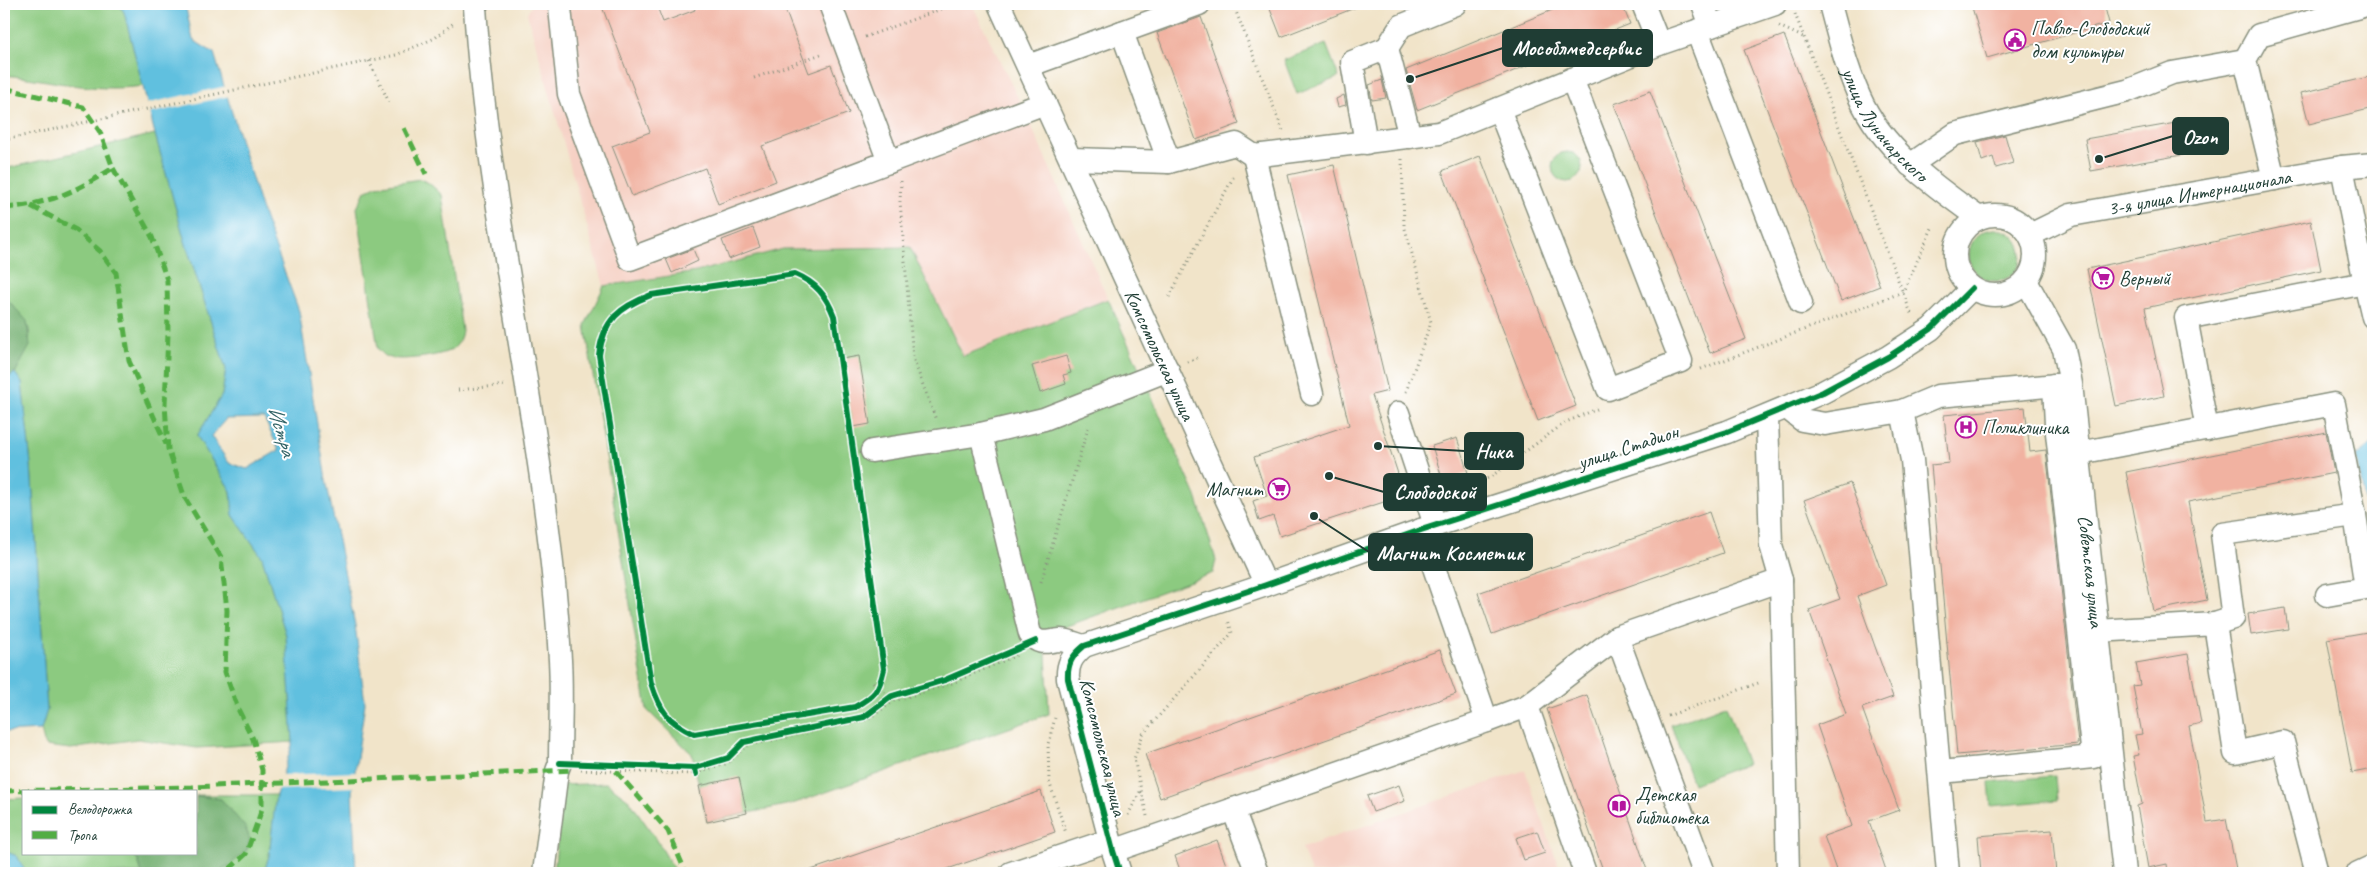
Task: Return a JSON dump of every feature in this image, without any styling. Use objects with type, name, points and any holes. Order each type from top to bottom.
[{"type":"street","points":[[562,4],[560,8],[568,94],[630,259],[1045,103]]},
{"type":"street","points":[[830,4],[896,160]]},
{"type":"street","name":"Комсомольская улица","points":[[999,4],[1072,159],[1266,585]]},
{"type":"street","points":[[1028,66],[1200,4]]},
{"type":"street","points":[[1366,143],[1352,62],[1387,48],[1401,26],[1455,4]]},
{"type":"street","points":[[1643,4],[1659,44]]},
{"type":"street","points":[[1703,4],[1704,29],[1801,303]]},
{"type":"street","name":"улица Луначарского","points":[[1830,4],[1842,48],[1859,97],[1886,140],[1910,165],[1979,218]]},
{"type":"street","points":[[2274,179],[2245,60],[2259,35],[2370,4]]},
{"type":"street","points":[[476,5],[488,140],[547,522],[560,660],[568,766],[557,771],[544,873]]},
{"type":"street","points":[[1072,159],[1169,162],[1236,144],[1251,154],[1366,143],[1439,133],[1659,44],[1704,29],[1785,8]]},
{"type":"street","points":[[1122,32],[1169,162]]},
{"type":"street","points":[[1387,48],[1406,138]]},
{"type":"street","points":[[1910,165],[1955,134],[2127,91],[2172,73],[2245,60]]},
{"type":"street","points":[[1499,108],[1608,389],[1681,361],[1572,79]]},
{"type":"street","points":[[1251,154],[1312,394]]},
{"type":"street","name":"3-я улица Интернационала","points":[[2030,235],[2071,215],[2342,167],[2373,164]]},
{"type":"street","points":[[2342,167],[2364,283],[2373,318]]},
{"type":"street","points":[[1993,214],[2008,217],[2021,224],[2030,235],[2035,247],[2036,258],[2026,281],[2015,290],[2001,295],[1986,294],[1972,288],[1962,278],[1956,265],[1955,251],[1959,238],[1967,226],[1979,218],[1993,214]]},
{"type":"street","name":"Советская улица","points":[[2026,281],[2064,349],[2062,385],[2079,453],[2124,873]]},
{"type":"street","points":[[2207,429],[2186,318],[2364,283]]},
{"type":"street","name":"улица Стадион","points":[[1266,585],[1428,527],[1727,432],[1777,412],[1823,392],[1888,357],[1930,329],[1972,288]]},
{"type":"street","points":[[872,451],[981,434],[1044,419],[1168,370]]},
{"type":"street","points":[[1788,873],[1781,580],[1772,545],[1777,412],[1802,420],[1825,424],[1902,411],[1938,396],[2062,385],[2056,424],[2093,757],[1941,772]]},
{"type":"street","points":[[2079,453],[2334,404],[2355,515],[2366,588],[2327,594]]},
{"type":"street","points":[[1902,411],[1912,460],[1941,772],[1948,873]]},
{"type":"street","points":[[1398,413],[1428,527],[1487,721]]},
{"type":"street","points":[[981,434],[1030,634],[1036,641],[1046,643],[1061,640],[1084,646],[1266,585]]},
{"type":"street","points":[[2097,631],[2215,624],[2233,618],[2222,534],[2355,515]]},
{"type":"street","points":[[1011,873],[1073,852],[1152,837],[1527,706],[1617,637],[1781,580]]},
{"type":"street","points":[[2215,624],[2235,753],[2283,742],[2317,873]]},
{"type":"street","points":[[1617,637],[1704,873]]},
{"type":"street","name":"Комсомольская улица","points":[[1084,646],[1074,655],[1068,667],[1068,679],[1117,845],[1120,873]]},
{"type":"street","points":[[1527,706],[1585,873]]},
{"type":"street","points":[[1233,809],[1257,873]]},
{"type":"street","points":[[2358,873],[2373,866]]},
{"type":"path","points":[[1234,4],[1290,151]]},
{"type":"path","points":[[4,140],[396,55],[435,38],[476,5]]},
{"type":"path","points":[[1785,8],[1902,292]]},
{"type":"path","points":[[369,61],[389,102]]},
{"type":"path","points":[[1398,413],[1431,322],[1404,225],[1406,138]]},
{"type":"path","points":[[1169,297],[1251,154]]},
{"type":"path","points":[[896,160],[913,358],[944,440]]},
{"type":"path","points":[[1692,373],[1902,292],[1933,226]]},
{"type":"path","points":[[458,390],[526,384]]},
{"type":"path","points":[[1039,587],[1097,398]]},
{"type":"path","points":[[1455,489],[1489,478],[1566,422],[1602,408]]},
{"type":"path","points":[[1152,837],[1134,759],[1143,734],[1232,633]]},
{"type":"path","points":[[568,766],[696,771],[728,758],[744,742],[864,717],[892,699],[945,680],[1036,641]]},
{"type":"path","points":[[1649,723],[1784,674]]},
{"type":"path","points":[[878,689],[882,677]]},
{"type":"path","points":[[873,682],[878,689],[892,699]]},
{"type":"path","points":[[1055,715],[1048,744],[1048,781],[1073,852]]},
{"type":"path","points":[[568,766],[696,771]]},
{"type":"path","points":[[1117,845],[1124,822],[1141,789]]},
{"type":"shaded area","points":[[533,4],[972,4],[1025,112],[1108,299],[963,356],[910,247],[783,249],[696,272],[604,286],[527,13]]},
{"type":"shaded area","points":[[1525,770],[1561,873],[1311,873],[1302,848]]},
{"type":"green space","points":[[4,4],[119,4],[124,12],[143,86],[124,88],[89,87],[4,75]]},
{"type":"green space","points":[[1326,44],[1339,77],[1297,94],[1284,60]]},
{"type":"green space","points":[[155,134],[184,238],[226,369],[222,395],[197,436],[231,491],[233,515],[262,557],[286,635],[293,742],[197,748],[138,739],[71,749],[45,746],[41,730],[47,710],[31,464],[22,383],[15,373],[27,348],[29,332],[22,316],[4,296],[4,169]]},
{"type":"green space","points":[[1567,152],[1578,156],[1582,167],[1578,178],[1567,182],[1556,178],[1552,167],[1556,156]]},
{"type":"green space","points":[[420,179],[429,183],[442,195],[462,330],[457,344],[449,351],[424,357],[397,359],[385,356],[378,349],[357,208],[365,191],[376,186]]},
{"type":"green space","points":[[1995,229],[2005,231],[2013,237],[2019,245],[2021,255],[2019,265],[2013,273],[2005,279],[1995,281],[1985,279],[1977,273],[1971,265],[1969,255],[1971,245],[1977,237],[1985,231]]},
{"type":"green space","points":[[910,247],[963,356],[1108,299],[1196,496],[1216,560],[1213,573],[1045,634],[1049,714],[795,803],[707,822],[692,754],[647,710],[585,325],[604,286],[696,272],[783,249]]},
{"type":"green space","points":[[4,296],[27,321],[30,346],[15,373],[4,380]]},
{"type":"green space","points":[[1726,705],[1747,764],[1693,784],[1671,725]]},
{"type":"green space","points":[[2055,776],[2057,800],[1991,806],[1989,782]]},
{"type":"green space","points":[[606,783],[629,800],[657,840],[676,873],[554,873],[563,785]]},
{"type":"green space","points":[[198,795],[276,795],[269,856],[264,873],[213,873],[230,865],[221,799]]},
{"type":"green space","points":[[198,796],[221,799],[245,827],[250,839],[247,850],[230,865],[213,873],[142,873],[138,860],[132,854],[198,854]]},
{"type":"green space","points":[[22,798],[22,854],[132,854],[138,860],[142,873],[22,873],[24,869],[17,856],[4,851],[4,799]]},
{"type":"water","name":"Истра","points":[[119,4],[185,4],[193,40],[214,53],[261,208],[299,311],[326,480],[355,625],[365,703],[352,792],[356,873],[264,873],[269,856],[276,795],[293,742],[286,635],[262,557],[233,515],[231,491],[197,436],[222,395],[226,369],[184,238],[124,12]],"holes":[[[264,418],[279,450],[247,469],[229,463],[211,436],[226,419]]]},
{"type":"water","points":[[15,373],[22,383],[31,464],[47,710],[41,730],[4,732],[4,380]]},
{"type":"water","points":[[2373,443],[2373,540],[2356,457]]},
{"type":"water","points":[[4,851],[17,856],[24,869],[22,873],[4,873]]},
{"type":"pier","points":[[227,86],[230,96],[147,114],[145,104]]},
{"type":"pier","points":[[358,772],[356,787],[275,790],[280,775]]},
{"type":"building","points":[[601,4],[656,4],[663,22],[695,10],[693,4],[783,4],[809,73],[831,65],[849,113],[762,146],[776,181],[718,204],[705,168],[632,196],[612,146],[650,132]]},
{"type":"building","points":[[1268,4],[1362,4],[1362,5],[1281,37]]},
{"type":"building","points":[[1567,4],[1622,4],[1630,24],[1417,110],[1406,70]]},
{"type":"building","name":"Павло-Слободский дом культуры","points":[[1971,4],[2104,4],[2109,23],[1987,58]]},
{"type":"building","points":[[1201,17],[1239,124],[1196,140],[1157,33]]},
{"type":"building","points":[[1784,35],[1880,286],[1841,301],[1744,50]]},
{"type":"building","points":[[2373,76],[2373,108],[2309,124],[2301,93]]},
{"type":"building","points":[[1382,80],[1386,98],[1372,100],[1369,85]]},
{"type":"building","points":[[1650,91],[1746,339],[1710,353],[1614,104]]},
{"type":"building","points":[[1344,95],[1346,105],[1338,107],[1336,99]]},
{"type":"building","points":[[2204,118],[2210,150],[2091,171],[2085,139]]},
{"type":"building","points":[[2005,135],[2013,163],[1996,168],[1993,157],[1982,161],[1977,142]]},
{"type":"building","points":[[1480,156],[1576,406],[1538,421],[1442,171]]},
{"type":"building","points":[[1334,165],[1388,391],[1372,395],[1405,495],[1280,536],[1273,516],[1259,521],[1253,501],[1267,496],[1254,457],[1349,425],[1288,175]]},
{"type":"building","points":[[2311,221],[2321,270],[2145,308],[2164,396],[2116,406],[2087,269]]},
{"type":"building","points":[[753,228],[760,247],[729,259],[722,240]]},
{"type":"building","points":[[693,249],[698,261],[672,273],[666,259]]},
{"type":"building","points":[[859,356],[870,424],[853,427],[842,359]]},
{"type":"building","points":[[1066,356],[1071,373],[1063,375],[1066,384],[1040,393],[1032,366]]},
{"type":"building","points":[[2025,407],[2030,452],[2046,450],[2078,744],[1957,755],[1931,465],[1949,463],[1944,415]]},
{"type":"building","points":[[2326,432],[2334,473],[2188,502],[2207,600],[2153,611],[2126,472]]},
{"type":"building","points":[[1457,438],[1468,473],[1443,481],[1432,446]]},
{"type":"building","points":[[1850,483],[1886,585],[1857,596],[1893,697],[1862,708],[1899,810],[1869,821],[1887,873],[1837,873],[1824,836],[1852,826],[1817,725],[1846,714],[1809,610],[1840,599],[1804,500]]},
{"type":"building","points":[[1709,512],[1723,553],[1492,634],[1478,593]]},
{"type":"building","points":[[2285,608],[2288,629],[2251,635],[2248,614]]},
{"type":"building","points":[[2373,631],[2373,769],[2352,773],[2327,639]]},
{"type":"building","points":[[1440,650],[1456,694],[1160,798],[1145,754]]},
{"type":"building","points":[[2188,654],[2201,723],[2189,726],[2207,822],[2226,819],[2236,869],[2212,873],[2168,873],[2167,864],[2148,868],[2137,806],[2142,804],[2133,756],[2139,755],[2135,735],[2142,734],[2133,686],[2140,685],[2136,663]]},
{"type":"building","points":[[1587,695],[1648,873],[1604,873],[1547,709]]},
{"type":"building","points":[[739,777],[747,813],[707,822],[699,786]]},
{"type":"building","points":[[1399,785],[1405,801],[1373,812],[1367,796]]},
{"type":"building","points":[[1041,791],[1055,832],[936,873],[811,873],[811,870]]},
{"type":"building","points":[[2052,830],[2056,873],[1981,873],[1978,836]]},
{"type":"building","points":[[1537,831],[1545,853],[1524,860],[1516,838]]},
{"type":"building","points":[[1217,840],[1229,873],[1181,873],[1175,856]]},
{"type":"marked path","points":[[4,88],[83,107],[100,132],[113,168],[152,237],[167,280],[168,334],[165,404],[168,449],[185,498],[221,557],[227,610],[225,672],[238,709],[253,739],[262,770],[262,809],[246,854],[225,873]]},
{"type":"marked path","points":[[404,128],[426,174]]},
{"type":"marked path","points":[[4,208],[61,196],[113,168]]},
{"type":"marked path","points":[[31,206],[76,230],[100,251],[116,273],[129,361],[166,444]]},
{"type":"marked path","points":[[51,790],[192,787],[573,770]]},
{"type":"marked path","points":[[616,771],[668,831],[686,873]]},
{"type":"marked path","points":[[4,791],[22,791]]},
{"type":"cycle path","points":[[795,274],[809,281],[819,290],[834,316],[884,669],[878,688],[872,696],[855,707],[694,734],[671,720],[661,708],[651,683],[599,355],[601,343],[604,333],[615,316],[630,305],[651,295],[795,274]]},
{"type":"cycle path","points":[[1120,873],[1068,679],[1068,669],[1071,661],[1084,646],[1266,585],[1421,530],[1727,432],[1823,392],[1888,357],[1931,329],[1972,288]]},
{"type":"cycle path","points":[[696,774],[695,768],[728,758],[744,742],[864,717],[892,696],[945,680],[1036,641]]},
{"type":"cycle path","points":[[560,763],[695,768]]},
{"type":"place","name":"Павло-Слободский дом культуры","points":[[2015,40]]},
{"type":"place","name":"Мособлмедсервис","points":[[1410,79]]},
{"type":"place","name":"Ozon","points":[[2099,159]]},
{"type":"place","name":"Верный","points":[[2103,278]]},
{"type":"place","name":"Поликлиника","points":[[1966,427]]},
{"type":"place","name":"Ника","points":[[1378,446]]},
{"type":"place","name":"Слободской","points":[[1329,476]]},
{"type":"place","name":"Магнит","points":[[1279,489]]},
{"type":"place","name":"Магнит Косметик","points":[[1314,516]]},
{"type":"place","name":"Детская библиотека","points":[[1619,806]]}]
